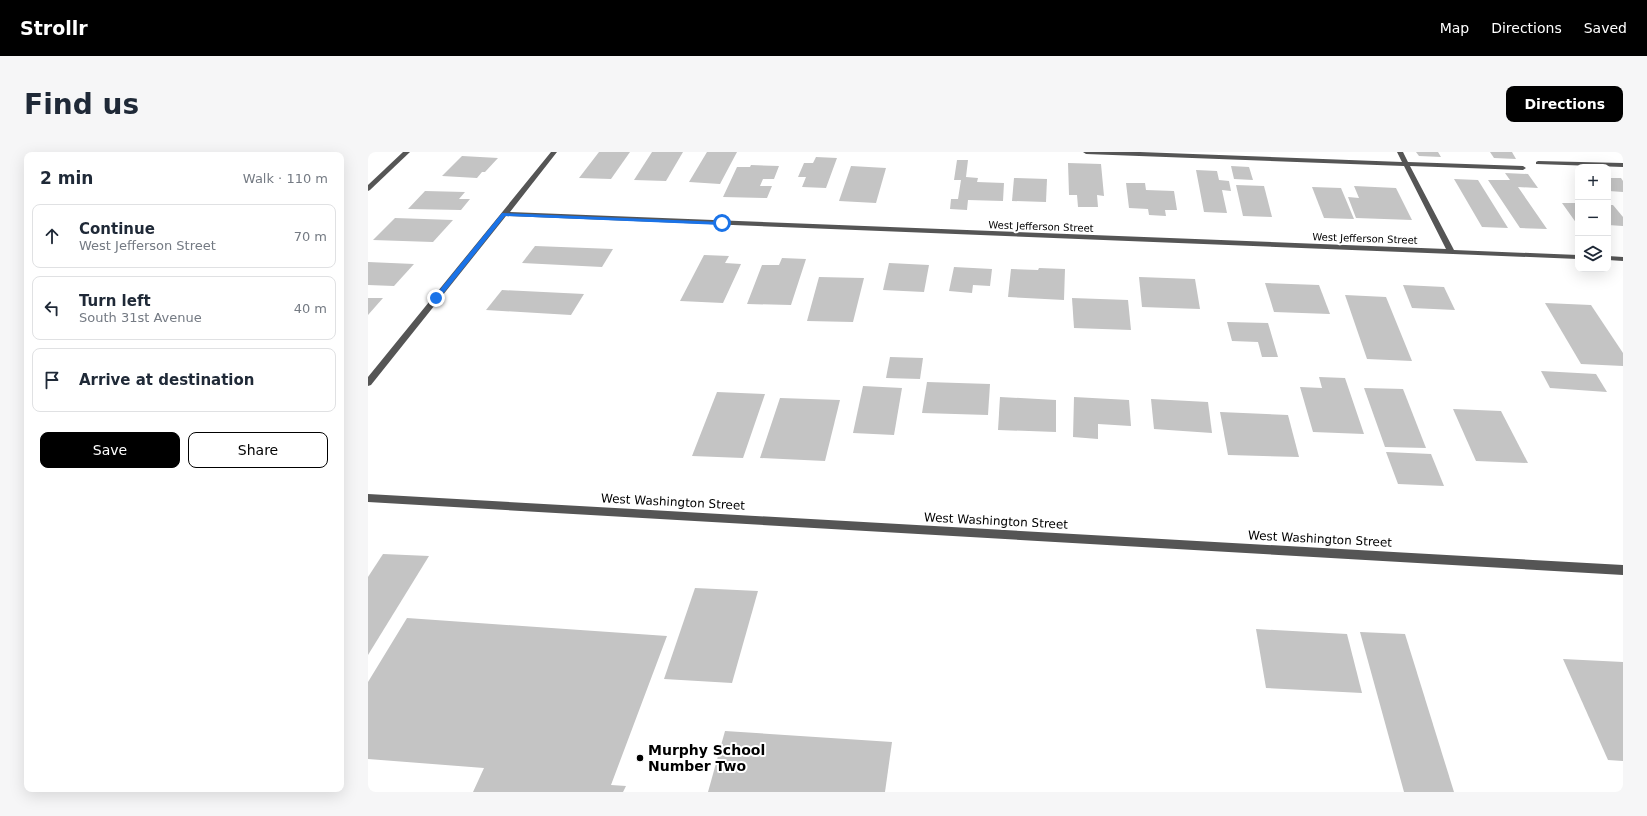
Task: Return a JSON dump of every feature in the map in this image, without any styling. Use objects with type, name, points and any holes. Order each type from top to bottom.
[{"type":"street","points":[[368,190],[407,152]]},
{"type":"street","points":[[368,383],[554,152]]},
{"type":"street","points":[[1086,152],[1523,168]]},
{"type":"street","points":[[1400,152],[1451,252]]},
{"type":"street","points":[[1538,163],[1623,165]]},
{"type":"street","name":"West Jefferson Street","points":[[504,214],[1575,257]]},
{"type":"street","points":[[1611,258],[1623,259]]},
{"type":"street","name":"West Washington Street","points":[[368,498],[1623,570]]},
{"type":"building","points":[[599,152],[630,152],[611,179],[579,178]]},
{"type":"building","points":[[652,152],[683,152],[666,181],[634,180]]},
{"type":"building","points":[[707,152],[737,152],[720,184],[689,182]]},
{"type":"building","points":[[1416,152],[1438,152],[1441,157],[1419,156]]},
{"type":"building","points":[[1490,152],[1512,152],[1516,159],[1494,158]]},
{"type":"building","points":[[462,156],[498,158],[477,178],[442,176]]},
{"type":"building","points":[[816,157],[837,158],[826,188],[802,187],[806,177],[798,177],[804,163],[813,163]]},
{"type":"building","points":[[957,160],[968,160],[966,177],[978,178],[977,182],[1004,183],[1003,201],[968,200],[967,210],[950,209],[951,199],[958,199],[961,180],[954,180]]},
{"type":"building","points":[[1068,163],[1101,164],[1104,196],[1097,195],[1098,207],[1078,207],[1077,195],[1069,195]]},
{"type":"building","points":[[751,165],[779,166],[774,179],[763,179],[760,186],[772,186],[767,198],[723,197],[737,167],[750,167]]},
{"type":"building","points":[[851,166],[886,168],[876,203],[839,201]]},
{"type":"building","points":[[1231,166],[1249,167],[1253,180],[1234,179]]},
{"type":"building","points":[[1196,170],[1217,171],[1219,180],[1229,181],[1231,191],[1222,190],[1227,213],[1204,212]]},
{"type":"building","points":[[1505,173],[1528,174],[1538,188],[1518,187],[1547,229],[1520,228],[1488,180],[1510,180]]},
{"type":"building","points":[[1014,178],[1047,179],[1046,202],[1012,201]]},
{"type":"building","points":[[1611,178],[1621,178],[1623,181],[1623,192],[1611,191]]},
{"type":"building","points":[[1454,179],[1478,180],[1508,228],[1482,227]]},
{"type":"building","points":[[1126,183],[1145,183],[1146,190],[1174,191],[1177,210],[1165,210],[1166,216],[1149,215],[1148,209],[1129,208]]},
{"type":"building","points":[[1236,185],[1264,186],[1272,217],[1243,216]]},
{"type":"building","points":[[1354,186],[1396,188],[1412,220],[1356,218],[1348,197],[1359,198]]},
{"type":"building","points":[[1312,187],[1341,188],[1354,219],[1324,218]]},
{"type":"building","points":[[425,191],[465,192],[459,199],[470,199],[461,210],[408,209]]},
{"type":"building","points":[[1562,203],[1575,203],[1575,221]]},
{"type":"building","points":[[1611,205],[1613,205],[1623,217],[1623,226],[1611,225]]},
{"type":"building","points":[[395,218],[453,220],[433,242],[373,240]]},
{"type":"building","points":[[535,246],[613,249],[602,267],[522,263]]},
{"type":"building","points":[[704,255],[729,256],[725,263],[741,264],[723,303],[680,301]]},
{"type":"building","points":[[782,258],[806,259],[791,305],[747,304],[762,265],[779,265]]},
{"type":"building","points":[[368,262],[414,264],[394,286],[368,285]]},
{"type":"building","points":[[889,263],[929,265],[924,292],[883,290]]},
{"type":"building","points":[[954,267],[992,269],[990,286],[973,285],[972,293],[949,291]]},
{"type":"building","points":[[1039,268],[1065,269],[1064,300],[1008,297],[1011,269],[1038,270]]},
{"type":"building","points":[[819,277],[864,278],[853,322],[807,321]]},
{"type":"building","points":[[1139,277],[1195,279],[1200,309],[1142,307]]},
{"type":"building","points":[[1265,283],[1319,285],[1330,314],[1274,312]]},
{"type":"building","points":[[1403,285],[1444,287],[1455,310],[1412,308]]},
{"type":"building","points":[[502,290],[584,294],[571,315],[486,310]]},
{"type":"building","points":[[1345,295],[1386,297],[1412,361],[1367,359]]},
{"type":"building","points":[[368,298],[383,298],[368,315]]},
{"type":"building","points":[[1072,298],[1128,300],[1131,330],[1074,328]]},
{"type":"building","points":[[1545,303],[1591,305],[1623,353],[1623,366],[1581,364]]},
{"type":"building","points":[[1227,322],[1268,323],[1278,357],[1262,357],[1258,342],[1232,341]]},
{"type":"building","points":[[890,357],[923,358],[920,379],[886,378]]},
{"type":"building","points":[[1541,371],[1596,374],[1607,392],[1550,388]]},
{"type":"building","points":[[1319,377],[1345,378],[1364,434],[1313,432],[1300,387],[1322,388]]},
{"type":"building","points":[[927,382],[990,384],[988,415],[922,413]]},
{"type":"building","points":[[863,386],[902,388],[894,435],[853,433]]},
{"type":"building","points":[[1364,388],[1403,389],[1426,448],[1385,447]]},
{"type":"building","points":[[717,392],[765,394],[743,458],[692,456]]},
{"type":"building","points":[[1000,397],[1056,400],[1056,432],[998,430]]},
{"type":"building","points":[[1074,397],[1129,400],[1131,426],[1098,424],[1098,439],[1073,437]]},
{"type":"building","points":[[780,398],[840,400],[825,461],[760,458]]},
{"type":"building","points":[[1151,399],[1208,402],[1212,433],[1154,429]]},
{"type":"building","points":[[1453,409],[1501,411],[1528,463],[1476,461]]},
{"type":"building","points":[[1220,412],[1288,415],[1299,457],[1228,455]]},
{"type":"building","points":[[1386,452],[1431,454],[1444,486],[1398,484]]},
{"type":"building","points":[[383,554],[429,556],[368,655],[368,577]]},
{"type":"building","points":[[695,588],[758,591],[732,683],[664,679]]},
{"type":"building","points":[[407,618],[667,636],[611,785],[626,786],[623,792],[473,792],[484,768],[368,759],[368,682]]},
{"type":"building","points":[[1256,629],[1347,634],[1362,693],[1266,688]]},
{"type":"building","points":[[1360,632],[1405,634],[1454,792],[1404,792]]},
{"type":"building","points":[[1563,659],[1623,662],[1623,761],[1608,760]]},
{"type":"building","points":[[725,731],[892,742],[885,792],[708,792]]},
{"type":"place","name":"Murphy School Number Two","points":[[640,758]]},
{"type":"route","points":[[436,298],[504,214],[722,223]]}]
